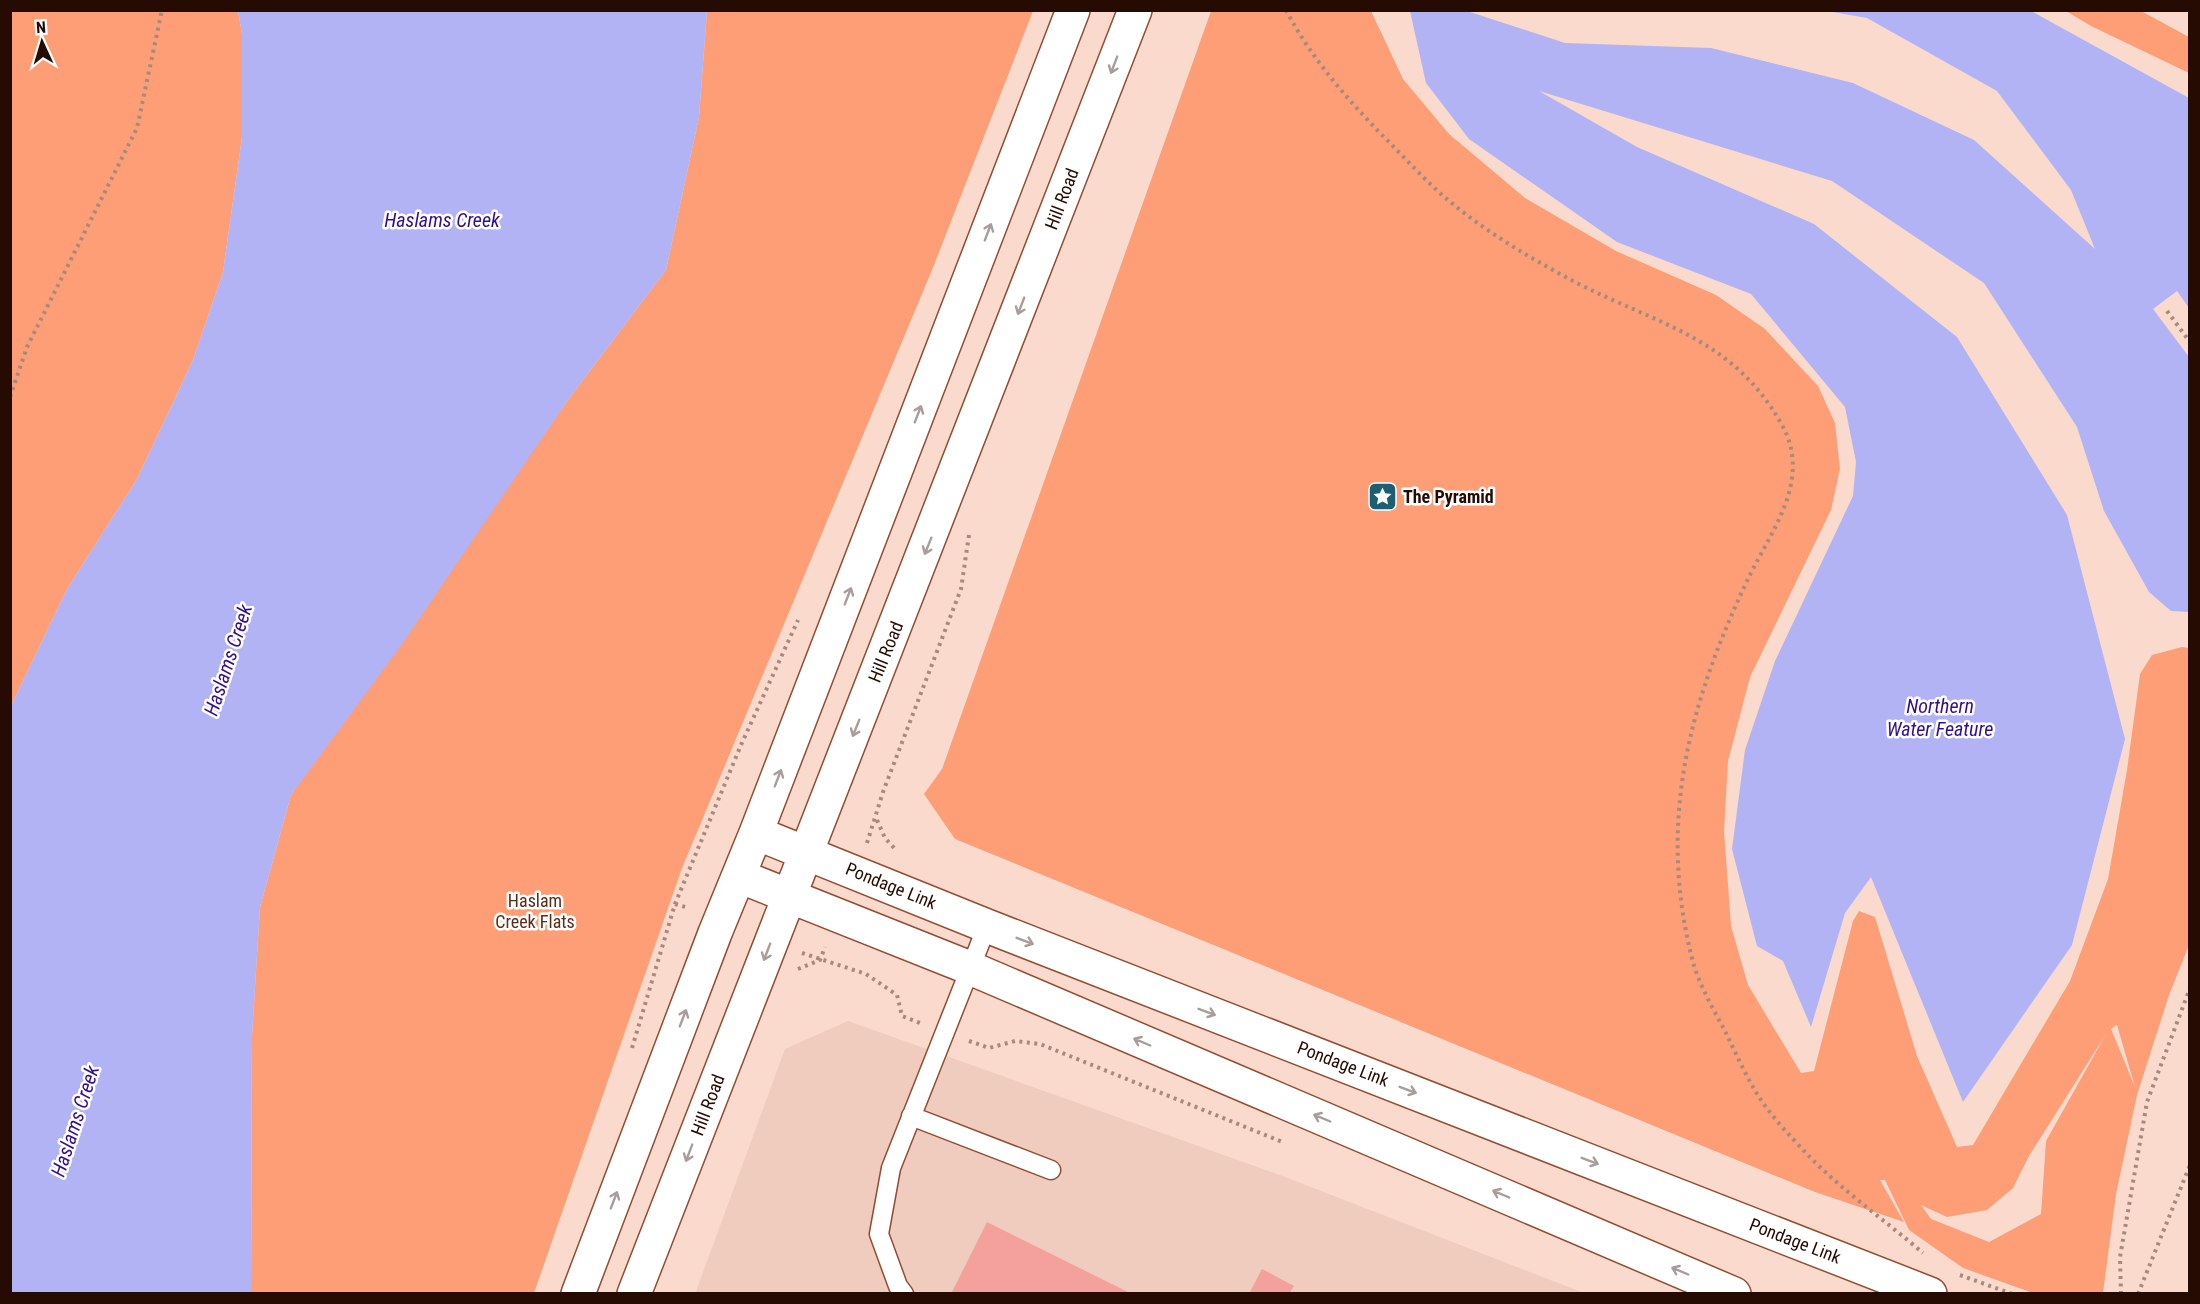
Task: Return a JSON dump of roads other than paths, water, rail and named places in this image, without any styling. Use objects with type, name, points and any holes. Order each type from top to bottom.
[{"type":"main road","points":[[578,1293],[1073,10]]},
{"type":"main road","name":"Hill Road","points":[[634,1293],[809,852],[1135,10]]},
{"type":"main road","name":"Pondage Link","points":[[756,833],[809,852],[987,926],[1930,1293]]},
{"type":"main road","points":[[739,876],[970,968],[1734,1293]]},
{"type":"lane","points":[[904,1293],[898,1286],[879,1234],[891,1168],[987,926]]},
{"type":"lane","points":[[911,1116],[1051,1170]]},
{"type":"water","name":"Haslams Creek","points":[[238,11],[707,11],[699,117],[666,270],[570,397],[400,647],[291,795],[260,907],[252,1035],[251,1293],[11,1293],[11,706],[67,589],[137,479],[193,360],[223,272],[242,137],[242,34]]},
{"type":"water","name":"Northern Water Feature","points":[[1410,11],[1467,11],[1565,43],[1711,48],[1853,83],[1974,140],[2095,249],[2071,190],[1997,91],[1867,18],[1827,11],[2031,11],[2189,98],[2189,612],[2171,611],[2149,592],[2104,511],[2077,427],[1984,283],[1832,181],[1539,91],[1637,147],[1814,224],[1957,337],[2067,515],[2125,739],[2072,945],[1963,1102],[1871,877],[1845,913],[1811,1027],[1783,961],[1757,946],[1732,849],[1745,750],[1775,661],[1853,496],[1856,462],[1845,407],[1751,294],[1617,242],[1469,139],[1426,83]]},
{"type":"place","name":"The Pyramid","points":[[1382,497]]},
{"type":"park label","name":"Haslam Creek Flats","points":[[535,911]]}]
